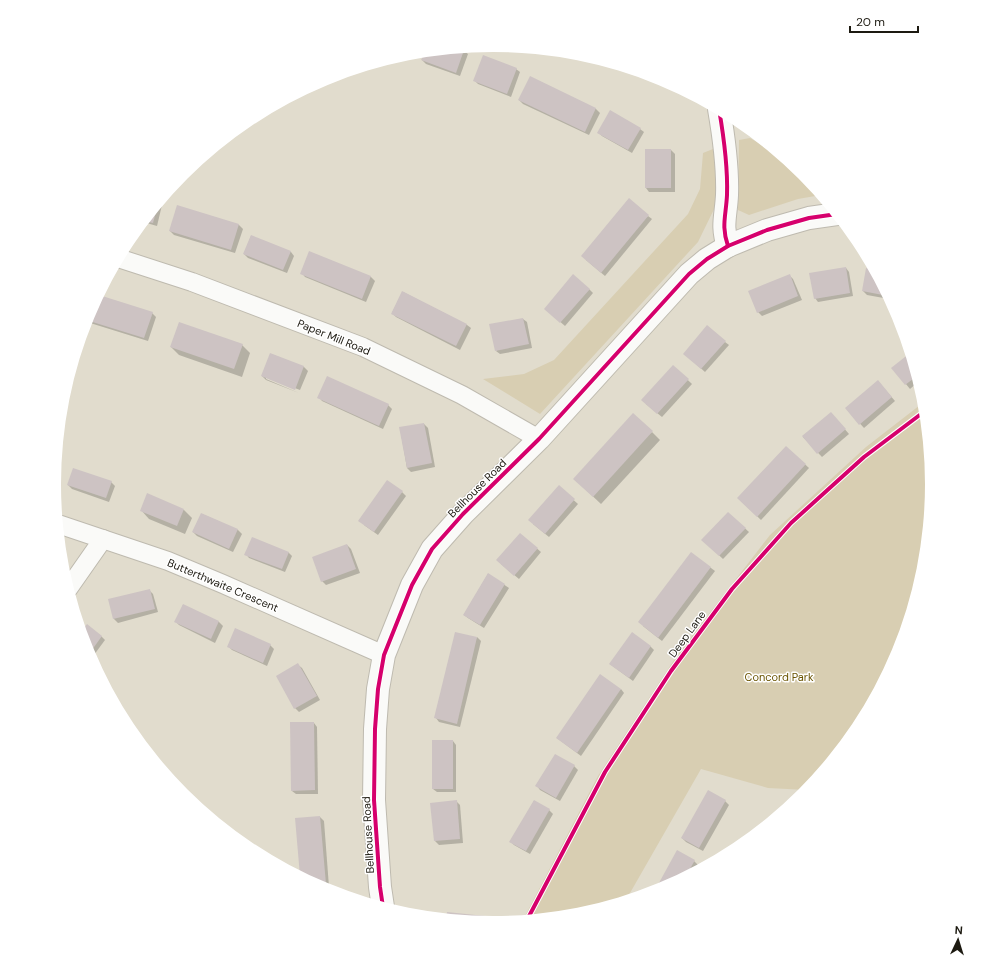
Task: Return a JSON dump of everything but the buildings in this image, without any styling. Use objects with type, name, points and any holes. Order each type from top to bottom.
[{"type":"main road","points":[[720,117],[726,153],[727,195],[723,222],[724,234],[728,246]]},
{"type":"main road","name":"Bellhouse Road","points":[[382,901],[374,800],[375,729],[378,689],[384,655],[412,585],[432,549],[463,514],[539,439],[689,274],[707,259],[728,246],[767,230],[809,218],[831,215]]},
{"type":"street","name":"Paper Mill Road","points":[[124,260],[192,282],[363,347],[462,395],[539,439]]},
{"type":"street","name":"Butterthwaite Crescent","points":[[63,526],[188,569],[384,655]]},
{"type":"street","points":[[73,582],[103,539]]},
{"type":"green space","points":[[750,138],[757,142],[778,159],[815,196],[798,199],[749,215],[738,210],[739,140]]},
{"type":"green space","points":[[713,149],[717,157],[718,201],[698,242],[540,414],[483,379],[524,374],[554,360],[688,214],[700,189],[703,153]]},
{"type":"green space","name":"Concord Park","points":[[918,407],[924,456],[925,484],[924,512],[917,568],[902,623],[892,649],[867,700],[836,747],[818,769],[797,790],[768,788],[701,769],[630,894],[577,908],[526,914],[598,776],[678,654],[770,535],[866,447]]},
{"type":"cycle path","points":[[720,117],[726,163],[727,195],[724,227],[728,246]]},
{"type":"cycle path","points":[[382,901],[374,800],[375,729],[378,689],[384,655],[412,585],[432,549],[463,514],[539,439],[689,274],[707,259],[728,246],[767,230],[809,218],[831,215]]},
{"type":"cycle path","name":"Deep Lane","points":[[530,914],[605,772],[671,671],[732,589],[791,523],[864,457],[919,415]]}]
